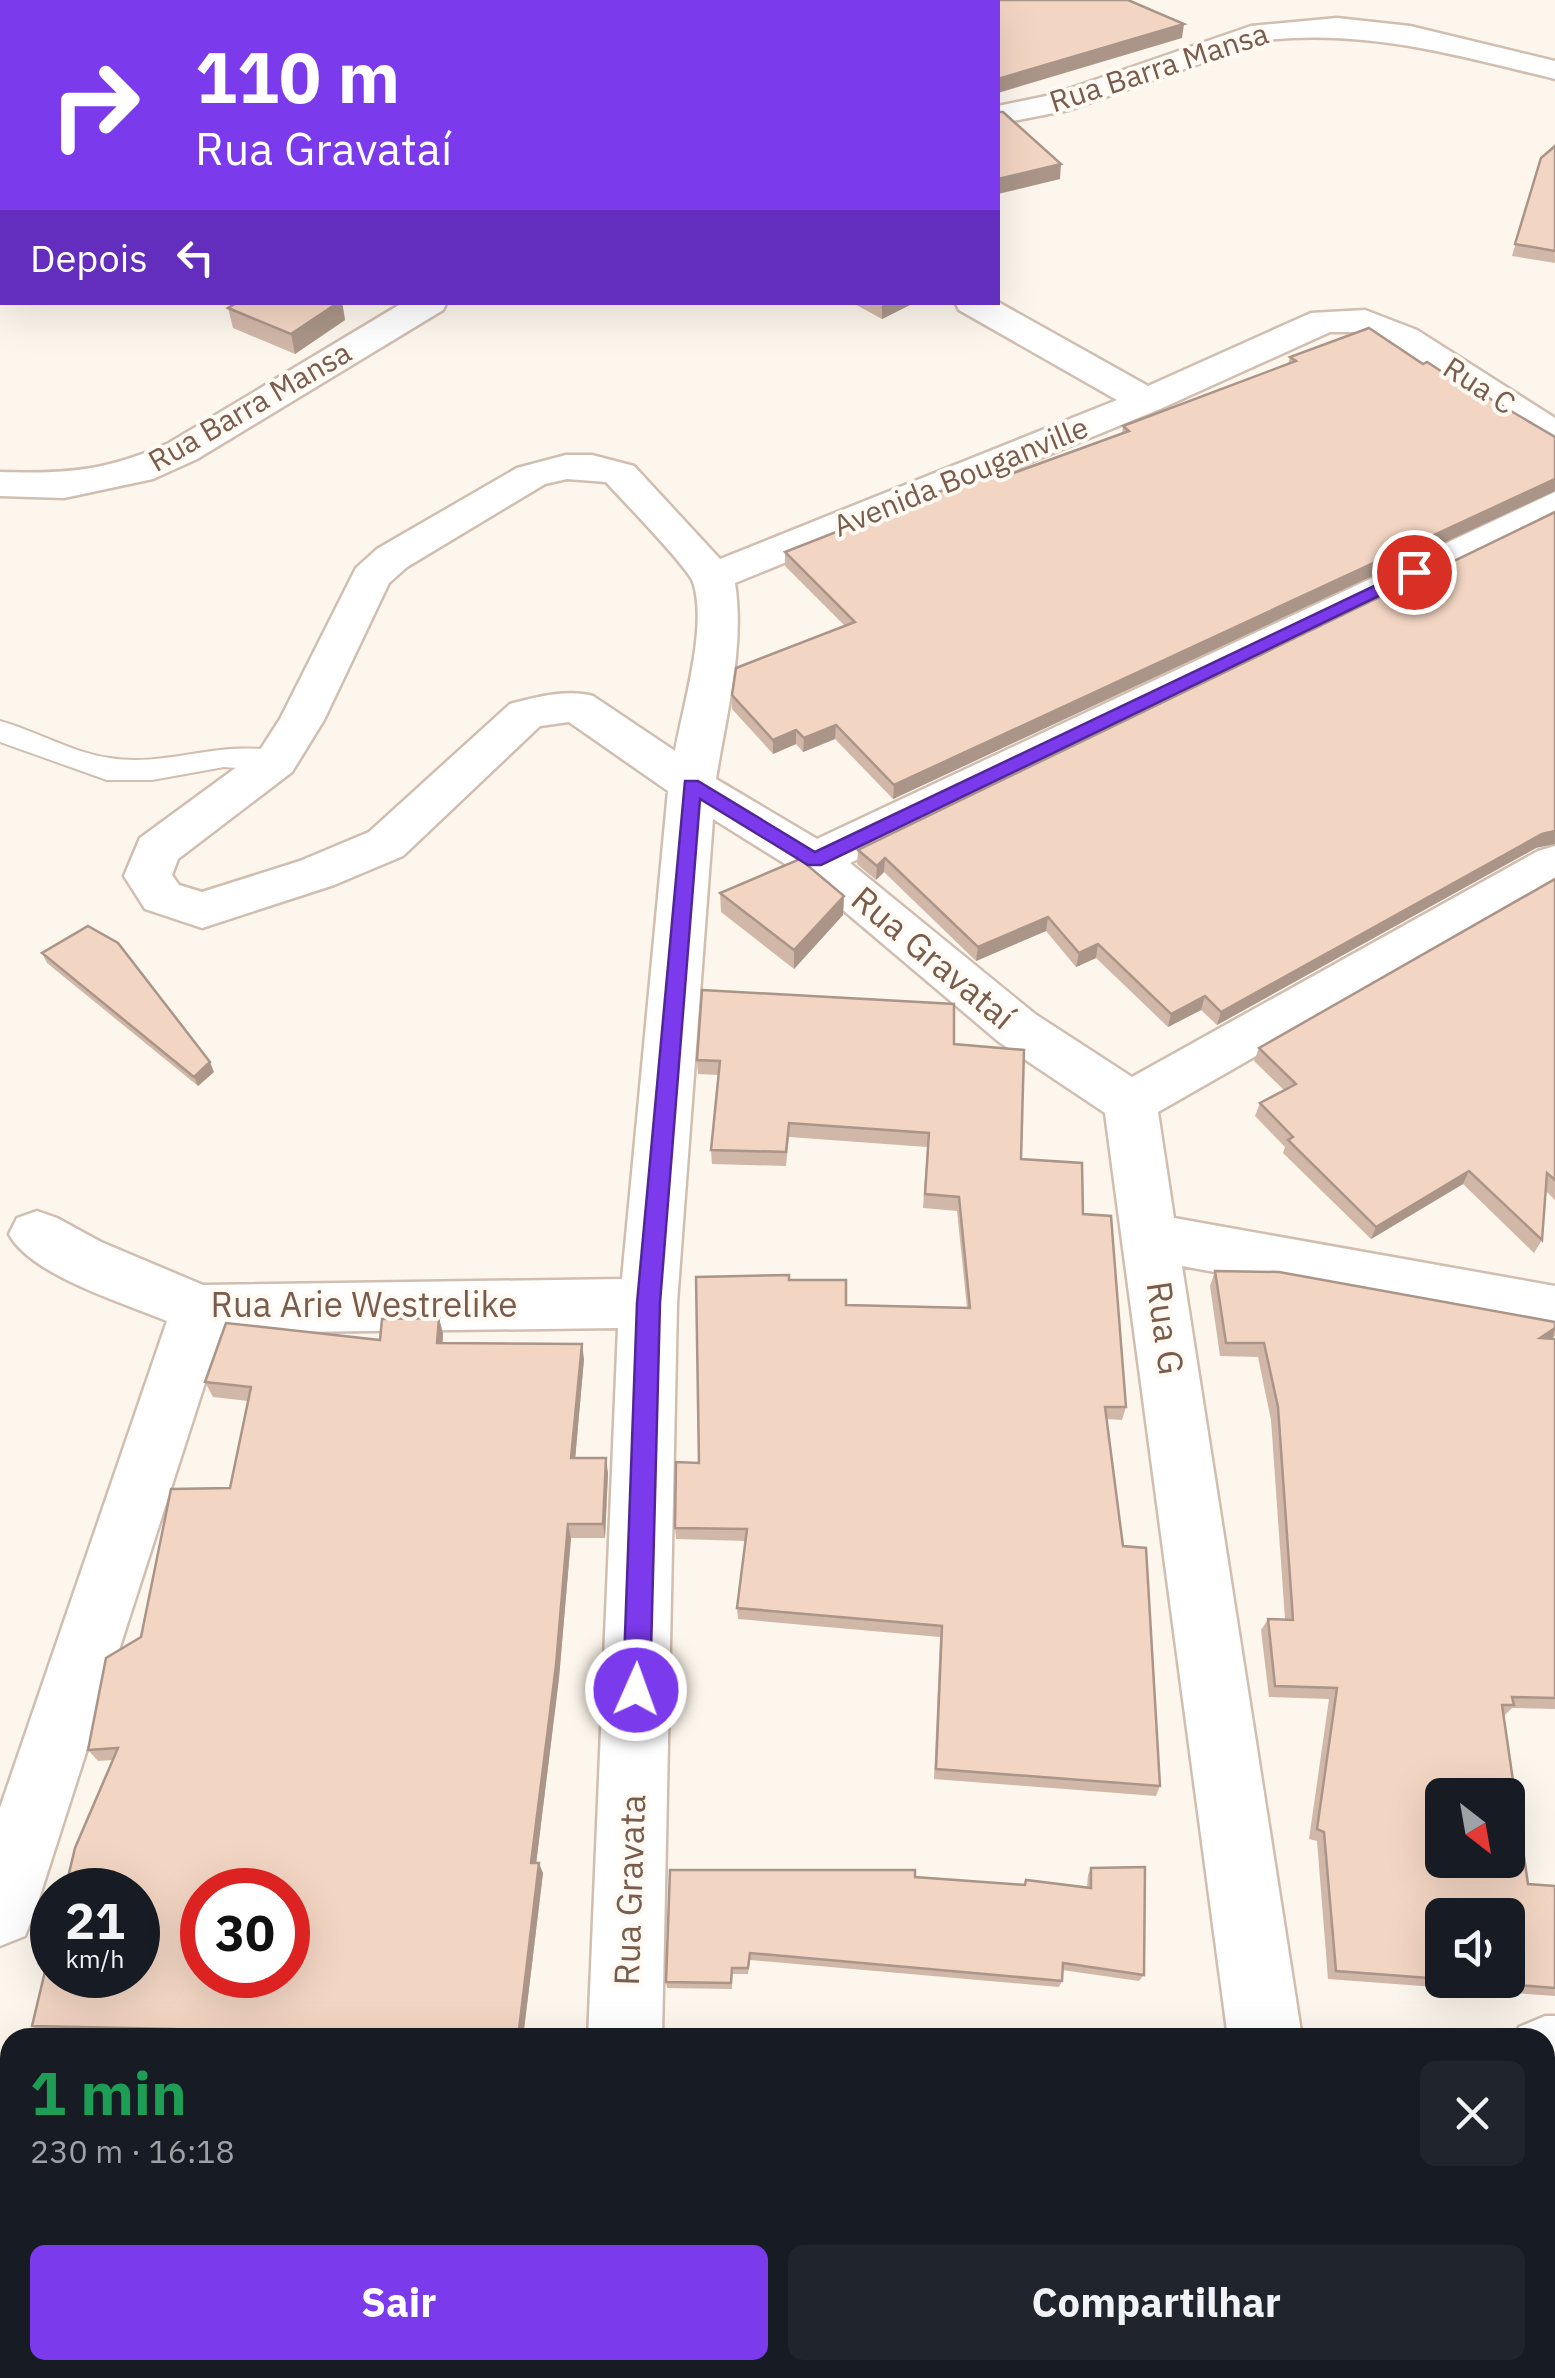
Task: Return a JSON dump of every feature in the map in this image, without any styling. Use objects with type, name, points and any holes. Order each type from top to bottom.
[{"type":"street","name":"Rua Barra Mansa","points":[[1000,115],[1058,103],[1261,32],[1291,27],[1332,24],[1378,28],[1555,70]]},
{"type":"street","name":"Rua Barra Mansa","points":[[0,484],[64,486],[139,471],[183,450],[425,305]]},
{"type":"street","points":[[977,305],[1146,401]]},
{"type":"street","name":"Avenida Bouganville","points":[[713,577],[1146,401],[1324,321],[1364,322],[1404,338]]},
{"type":"street","name":"Rua C","points":[[1404,338],[1555,435]]},
{"type":"street","name":"Rua Gravataí","points":[[713,577],[620,474],[592,467],[531,476],[392,558],[372,577],[302,720],[276,760],[157,850],[148,876],[162,897],[202,910],[317,873],[386,844],[526,714],[577,706],[692,786],[814,860],[1016,1028],[1130,1103]]},
{"type":"street","points":[[814,860],[1555,504]]},
{"type":"street","points":[[692,786],[716,640],[718,611],[713,577]]},
{"type":"street","name":"Rua Gravata","points":[[625,2028],[648,1303],[692,786]]},
{"type":"street","points":[[1130,1103],[1555,863]]},
{"type":"street","name":"Rua G","points":[[1130,1103],[1264,2028]]},
{"type":"street","name":"Rua Arie Westrelike","points":[[36,1234],[81,1259],[200,1309],[648,1303]]},
{"type":"street","points":[[1152,1238],[1555,1310]]},
{"type":"street","points":[[0,1911],[200,1309]]},
{"type":"lane","points":[[0,731],[107,769],[152,769],[224,757],[276,760]]},
{"type":"building","points":[[1000,0],[1128,0],[1184,24],[1000,78]]},
{"type":"building","points":[[1000,112],[1003,112],[1061,164],[1000,179]]},
{"type":"building","points":[[1555,146],[1555,251],[1515,244],[1541,158]]},
{"type":"building","points":[[233,305],[334,305],[291,334],[228,308]]},
{"type":"building","points":[[1369,328],[1423,364],[1427,362],[1479,396],[1482,394],[1555,437],[1555,479],[894,785],[836,725],[804,738],[796,730],[773,740],[732,695],[736,668],[855,622],[785,552],[992,471],[1000,478],[1129,431],[1123,426],[1296,361],[1290,357]]},
{"type":"building","points":[[1555,512],[1555,831],[1542,834],[1221,1012],[1205,996],[1171,1014],[1098,944],[1079,953],[1048,917],[978,947],[885,858],[877,866],[858,850]]},
{"type":"building","points":[[800,859],[844,896],[794,950],[720,893]]},
{"type":"building","points":[[1555,879],[1555,1180],[1547,1173],[1542,1240],[1469,1171],[1376,1227],[1288,1140],[1293,1137],[1260,1103],[1296,1084],[1259,1048]]},
{"type":"building","points":[[88,926],[118,943],[210,1062],[194,1077],[42,953]]},
{"type":"building","points":[[702,990],[954,1004],[954,1044],[1024,1050],[1021,1159],[1082,1163],[1083,1214],[1111,1216],[1126,1407],[1105,1407],[1123,1546],[1146,1548],[1160,1786],[936,1769],[942,1626],[737,1608],[747,1529],[675,1528],[676,1462],[699,1463],[696,1277],[789,1275],[789,1280],[846,1280],[846,1305],[970,1308],[959,1197],[925,1194],[929,1133],[789,1123],[786,1152],[711,1150],[720,1061],[697,1060]]},
{"type":"building","points":[[1215,1271],[1279,1272],[1555,1322],[1555,1328],[1540,1338],[1555,1339],[1555,1698],[1512,1697],[1514,1705],[1502,1705],[1513,1778],[1425,1778],[1425,1878],[1525,1878],[1525,1863],[1528,1884],[1555,1886],[1555,1988],[1525,1986],[1525,1898],[1425,1898],[1425,1978],[1336,1971],[1324,1832],[1317,1829],[1337,1688],[1275,1686],[1268,1619],[1293,1620],[1278,1407],[1264,1343],[1226,1343]]},
{"type":"building","points":[[439,1318],[437,1343],[582,1344],[571,1458],[606,1458],[603,1524],[568,1524],[556,1665],[531,1863],[539,1863],[519,2028],[32,2026],[39,1998],[160,1998],[160,1868],[70,1868],[118,1748],[88,1750],[106,1658],[141,1637],[171,1489],[230,1488],[251,1387],[205,1382],[226,1323],[380,1340],[382,1319]]},
{"type":"building","points":[[1145,1867],[1144,1975],[1063,1963],[1062,1981],[750,1953],[748,1968],[732,1968],[731,1983],[666,1982],[670,1870],[915,1870],[915,1877],[1025,1885],[1026,1880],[1091,1888],[1091,1868]]},
{"type":"route","points":[[636,1690],[648,1303],[692,786],[814,860],[1414,572]]}]
